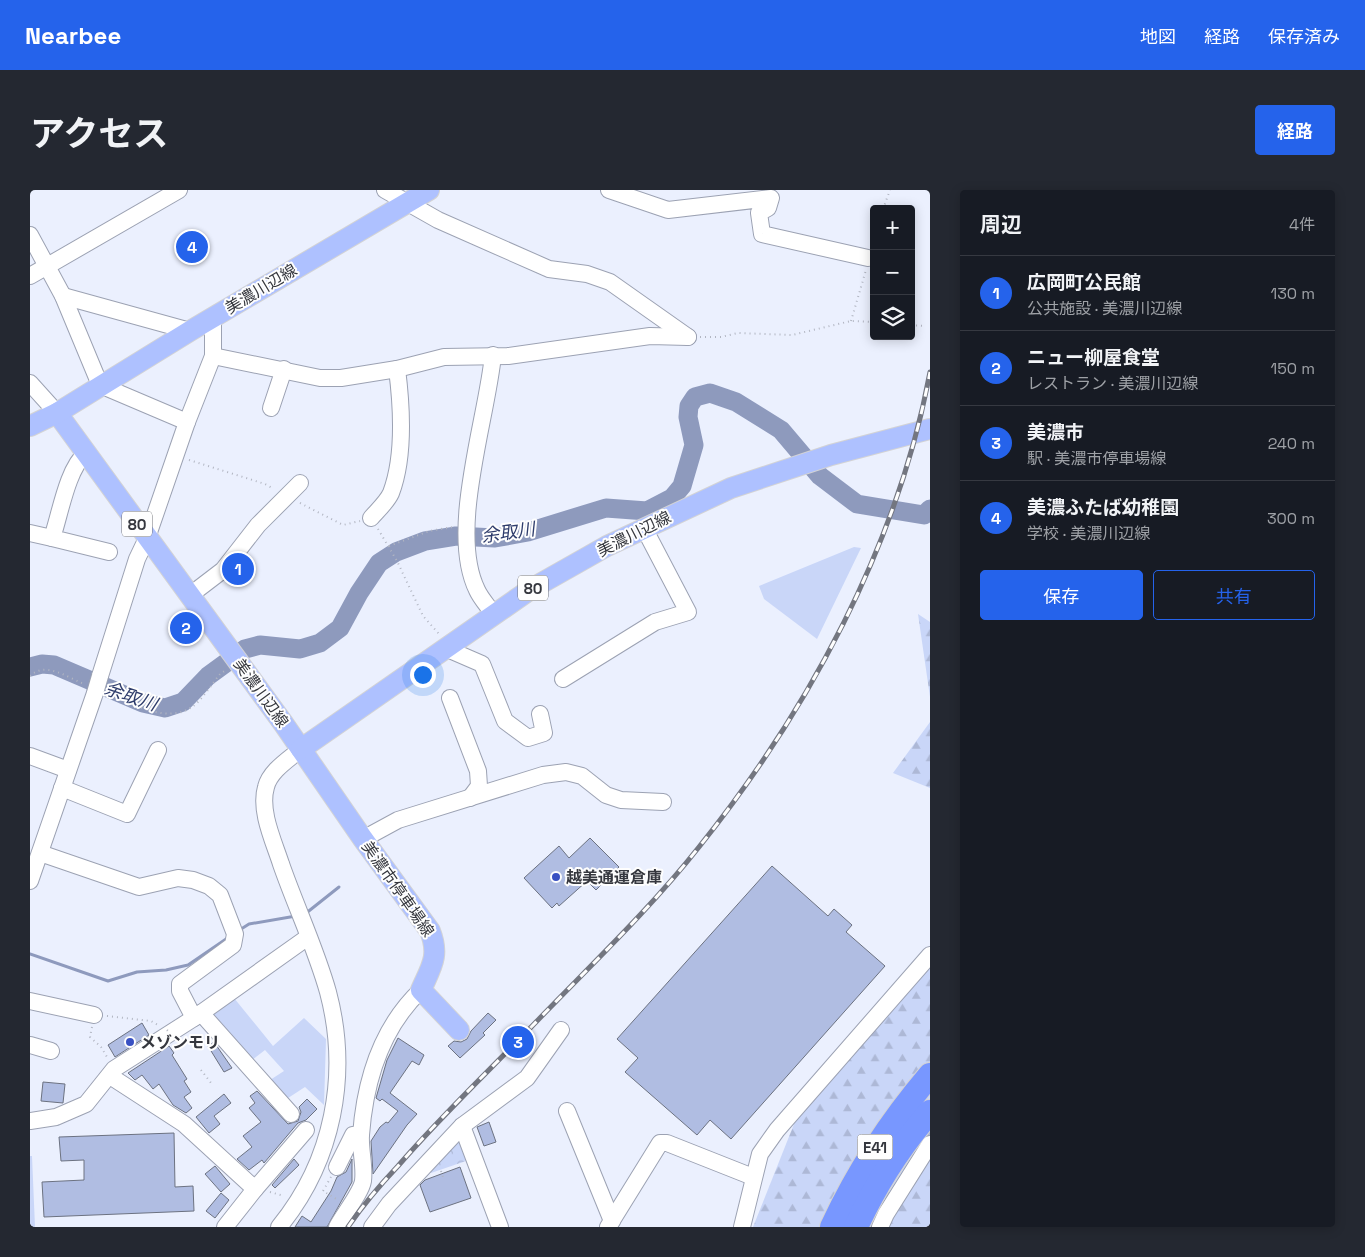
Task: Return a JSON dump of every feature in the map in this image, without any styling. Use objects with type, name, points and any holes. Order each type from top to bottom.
[{"type":"highway","name":"E41","points":[[832,1227],[860,1172],[882,1137],[930,1075]]},
{"type":"highway","name":"E41","points":[[856,1227],[892,1162],[930,1112]]},
{"type":"main road","name":"美濃川辺線","points":[[429,190],[190,331],[57,413],[301,749],[531,590],[607,546],[725,491],[789,468],[930,429]]},
{"type":"main road","points":[[30,426],[57,413]]},
{"type":"main road","name":"美濃市停車場線","points":[[301,749],[362,839],[430,931],[436,945],[435,959],[421,990]]},
{"type":"main road","points":[[421,990],[459,1030]]},
{"type":"street","points":[[30,276],[179,190]]},
{"type":"street","points":[[385,190],[405,203],[549,269],[587,274],[610,282],[688,337]]},
{"type":"street","points":[[609,190],[668,210],[736,196],[769,194],[768,208],[759,213],[762,234],[868,258]]},
{"type":"street","points":[[30,235],[48,265],[63,296],[100,385],[187,422]]},
{"type":"street","points":[[63,296],[190,331]]},
{"type":"street","points":[[30,881],[99,687],[137,559],[147,538],[187,422],[213,356],[213,318]]},
{"type":"street","points":[[213,356],[284,369],[320,378],[341,378],[397,369],[444,357],[493,354],[508,356],[650,336],[688,337]]},
{"type":"street","points":[[493,354],[467,528],[470,572],[477,591],[494,615]]},
{"type":"street","points":[[271,408],[284,369]]},
{"type":"street","points":[[371,518],[390,495],[399,454],[402,408],[397,369]]},
{"type":"street","points":[[30,383],[57,413]]},
{"type":"street","points":[[52,538],[72,473],[79,458],[86,453]]},
{"type":"street","points":[[189,596],[223,570],[258,525],[300,482]]},
{"type":"street","points":[[563,679],[656,622],[688,612],[644,528]]},
{"type":"street","points":[[30,533],[109,552]]},
{"type":"street","points":[[447,647],[482,664],[505,721],[528,738],[544,733],[540,714]]},
{"type":"street","points":[[450,698],[478,771],[479,786],[470,798]]},
{"type":"street","points":[[279,1227],[298,1201],[324,1147],[333,1113],[338,1066],[336,1035],[328,994],[275,845],[266,812],[264,796],[270,777],[301,749]]},
{"type":"street","points":[[62,788],[126,814],[158,750]]},
{"type":"street","points":[[30,756],[68,770]]},
{"type":"street","points":[[362,839],[398,820],[543,775],[566,772],[582,776],[606,795],[621,800],[663,802]]},
{"type":"street","points":[[40,853],[139,887],[178,878],[193,880],[209,886],[220,895],[234,930],[233,945],[180,984],[180,990],[198,1016],[291,1114]]},
{"type":"street","points":[[30,1121],[63,1115],[86,1104],[113,1075],[198,1016],[303,922]]},
{"type":"street","points":[[742,1227],[760,1154],[777,1130],[930,955]]},
{"type":"street","points":[[337,1227],[363,1182],[361,1134],[371,1075],[379,1050],[388,1030],[408,1002],[421,990]]},
{"type":"street","points":[[30,1001],[94,1015]]},
{"type":"street","points":[[372,1227],[389,1204],[462,1126],[527,1078],[561,1030]]},
{"type":"street","points":[[30,1045],[51,1051]]},
{"type":"street","points":[[113,1075],[184,1124],[255,1189]]},
{"type":"street","points":[[567,1111],[610,1224]]},
{"type":"street","points":[[462,1126],[500,1227]]},
{"type":"street","points":[[225,1227],[306,1130]]},
{"type":"street","points":[[337,1166],[353,1135],[361,1134]]},
{"type":"street","points":[[610,1224],[660,1144],[667,1143],[753,1177]]},
{"type":"street","points":[[880,1227],[886,1214],[930,1144]]},
{"type":"path","points":[[884,205],[890,190]]},
{"type":"path","points":[[851,321],[871,250]]},
{"type":"path","points":[[688,337],[721,337],[738,334],[792,335],[851,321],[870,322]]},
{"type":"path","points":[[915,325],[924,326]]},
{"type":"path","points":[[371,518],[397,561],[423,616],[447,647]]},
{"type":"path","points":[[389,547],[429,531],[454,526],[467,528]]},
{"type":"path","points":[[30,676],[36,670],[46,668],[99,687],[153,712],[172,714],[192,707],[220,674],[238,662]]},
{"type":"path","points":[[113,1075],[101,1047],[90,1037],[94,1015],[151,1021],[159,1025]]},
{"type":"path","points":[[167,1030],[170,1033]]},
{"type":"path","points":[[202,1070],[211,1084]]},
{"type":"path","points":[[337,1166],[324,1191],[349,1206]]},
{"type":"path","points":[[441,1171],[444,1180]]},
{"type":"path","points":[[255,1189],[293,1198],[298,1201]]},
{"type":"green space","points":[[854,547],[861,548],[817,639],[764,599],[759,586]]},
{"type":"green space","points":[[918,614],[930,622],[930,697]]},
{"type":"green space","points":[[930,722],[930,788],[893,773]]},
{"type":"green space","points":[[930,960],[930,1227],[753,1227],[798,1114]]},
{"type":"green space","points":[[234,998],[273,1046],[304,1018],[326,1039],[324,1105],[305,1087],[285,1100],[267,1082],[284,1071],[265,1050],[248,1063],[210,1011]]},
{"type":"green space","points":[[454,1141],[461,1142],[466,1161],[431,1173],[428,1167]]},
{"type":"green space","points":[[30,1156],[32,1156],[35,1227],[30,1227]]},
{"type":"building","points":[[244,559],[250,564],[237,582],[230,577]]},
{"type":"building","points":[[590,838],[619,867],[596,890],[587,881],[559,906],[557,903],[552,908],[524,878],[559,846],[569,858]]},
{"type":"building","points":[[772,866],[828,916],[834,909],[852,925],[846,932],[885,966],[731,1139],[710,1120],[697,1135],[625,1072],[638,1058],[617,1039]]},
{"type":"building","points":[[488,1013],[496,1020],[483,1033],[485,1035],[460,1058],[448,1046],[454,1041],[461,1042],[467,1039],[471,1031]]},
{"type":"building","name":"メゾンモリ","points":[[142,1023],[149,1035],[115,1057],[108,1045]]},
{"type":"building","points":[[398,1038],[424,1055],[419,1065],[412,1061],[390,1093],[417,1114],[407,1125],[373,1174],[371,1141],[380,1127],[386,1122],[388,1123],[398,1111],[382,1099],[380,1101],[376,1098],[387,1060]]},
{"type":"building","points":[[214,1042],[232,1068],[224,1072],[208,1046]]},
{"type":"building","points":[[169,1046],[174,1053],[172,1055],[187,1079],[184,1081],[191,1092],[184,1097],[192,1108],[186,1113],[173,1105],[159,1084],[153,1089],[142,1075],[135,1080],[128,1073]]},
{"type":"building","points":[[43,1082],[65,1084],[63,1103],[41,1101]]},
{"type":"building","points":[[257,1091],[288,1124],[298,1121],[301,1112],[299,1107],[307,1099],[317,1109],[306,1120],[298,1123],[264,1163],[262,1160],[249,1170],[237,1159],[252,1147],[243,1136],[261,1122],[249,1108],[255,1103],[250,1096]]},
{"type":"building","points":[[224,1094],[231,1103],[214,1116],[220,1124],[209,1133],[196,1117]]},
{"type":"building","points":[[489,1122],[496,1142],[484,1146],[477,1127]]},
{"type":"building","points":[[174,1133],[175,1187],[193,1186],[194,1211],[44,1217],[42,1182],[84,1180],[84,1160],[61,1161],[59,1137]]},
{"type":"building","points":[[294,1159],[299,1165],[275,1188],[272,1185]]},
{"type":"building","points":[[352,1159],[352,1182],[327,1227],[295,1227],[302,1216],[311,1222],[331,1191],[337,1177],[346,1172]]},
{"type":"building","points":[[215,1166],[230,1184],[221,1192],[205,1174]]},
{"type":"building","points":[[460,1167],[471,1198],[430,1212],[420,1185],[425,1180]]},
{"type":"building","points":[[221,1193],[229,1200],[215,1218],[206,1211]]},
{"type":"waterway","name":"余取川","points":[[30,667],[42,664],[54,665],[143,703],[165,708],[183,702],[208,676],[245,649],[260,645],[300,649],[320,643],[340,628],[359,593],[379,563],[396,552],[425,541],[456,536],[495,538],[528,532],[606,508],[647,511],[672,498],[682,486],[694,445],[688,417],[689,406],[695,397],[710,393],[736,402],[781,430],[820,476],[857,504],[924,515],[930,509]]},
{"type":"waterway","points":[[305,914],[339,887]]},
{"type":"waterway","points":[[238,931],[249,924],[296,916]]},
{"type":"waterway","points":[[30,954],[108,981],[137,972],[166,970],[188,965],[229,937]]},
{"type":"railway","points":[[348,1227],[378,1188],[432,1129],[661,892],[739,795],[777,740],[812,683],[872,562],[896,500],[915,437],[930,372]]},
{"type":"place","name":"美濃ふたば幼稚園","points":[[192,247]]},
{"type":"place","name":"広岡町公民館","points":[[238,569]]},
{"type":"place","name":"ニュー柳屋食堂","points":[[186,628]]},
{"type":"place","name":"越美通運倉庫","points":[[556,877]]},
{"type":"place","name":"メゾンモリ","points":[[130,1042]]},
{"type":"place","name":"美濃市","points":[[518,1042]]}]
